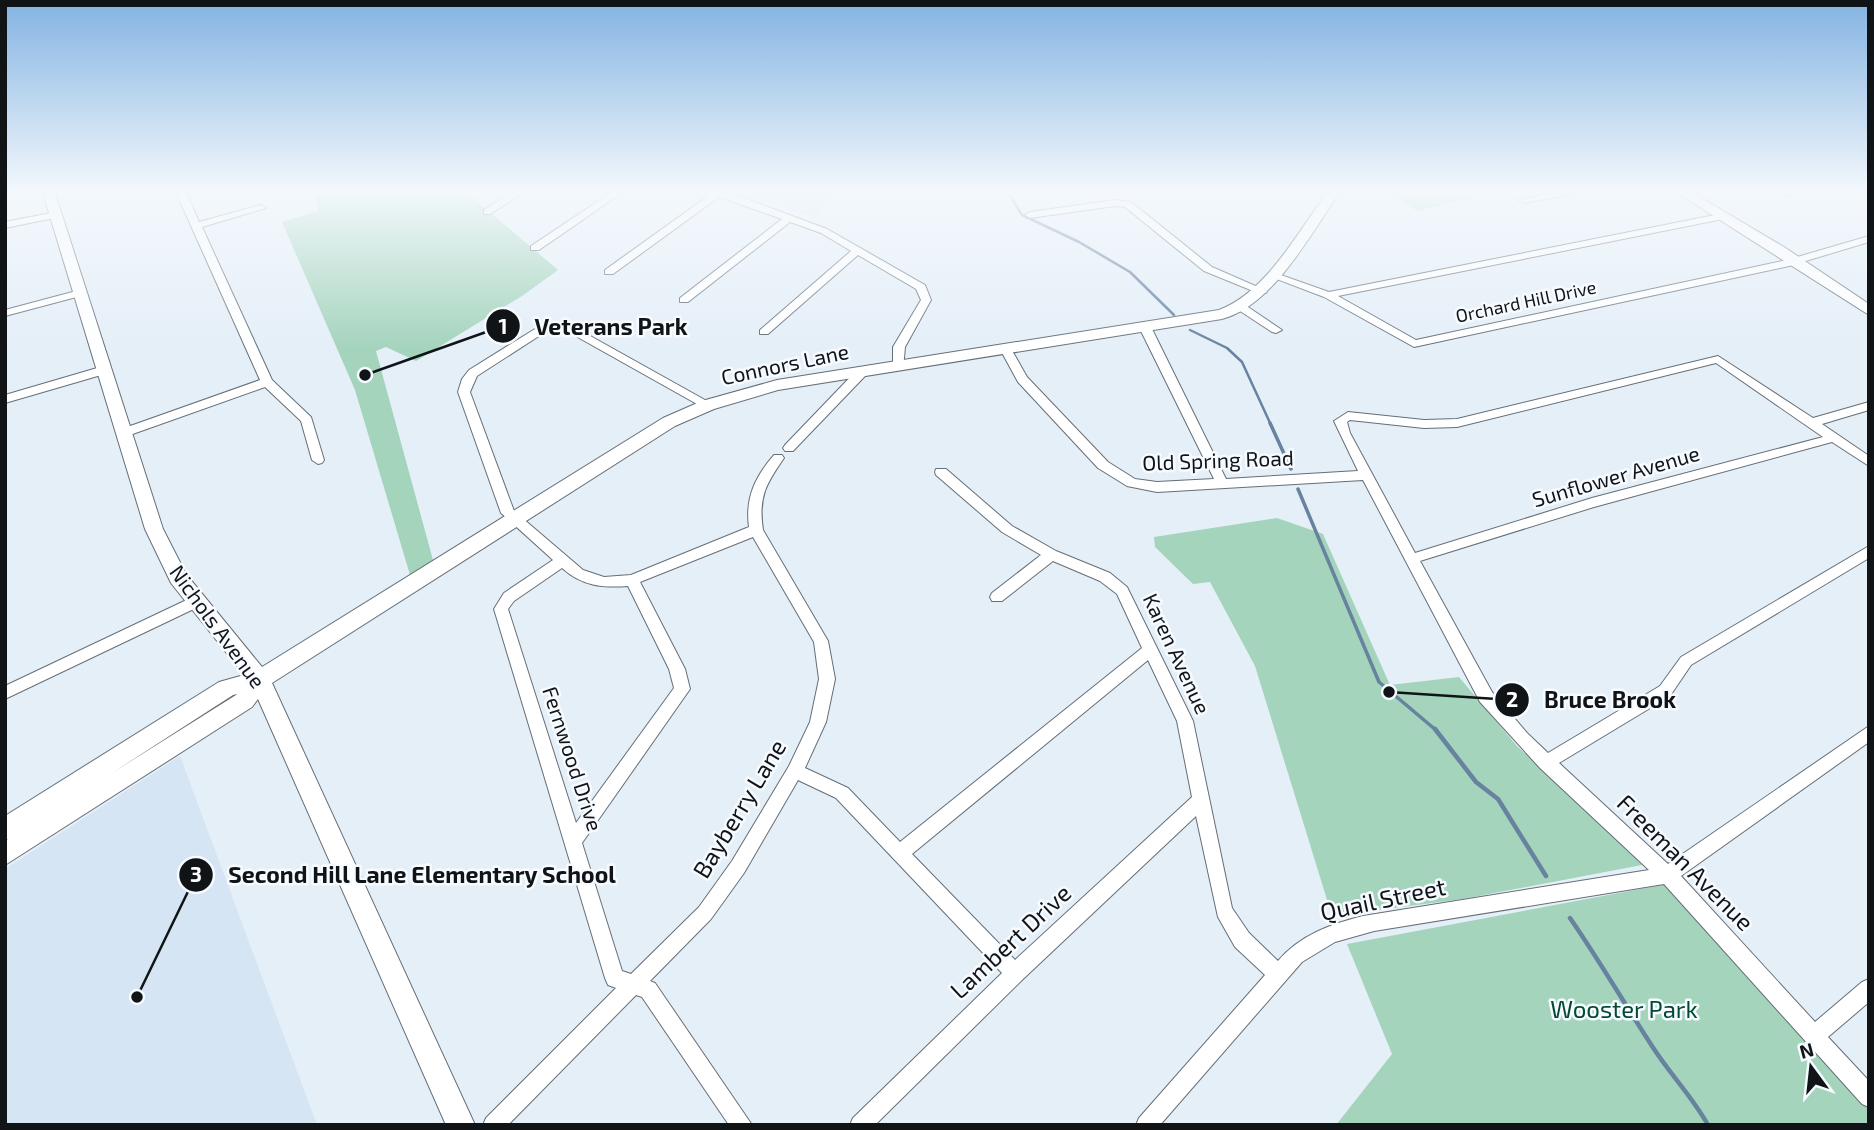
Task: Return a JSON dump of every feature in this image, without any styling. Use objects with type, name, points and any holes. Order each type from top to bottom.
[{"type":"main road","name":"Nichols Avenue","points":[[64,243],[154,529],[173,570],[195,602],[260,680],[461,1125]]},
{"type":"main road","name":"Connors Lane","points":[[110,776],[244,702],[260,680],[644,435],[708,405],[777,385],[1212,316],[1241,307],[1262,291],[1298,243]]},
{"type":"main road","points":[[1768,243],[1869,311]]},
{"type":"main road","points":[[5,829],[110,776]]},
{"type":"main road","points":[[5,854],[110,776]]},
{"type":"street","points":[[204,243],[267,382],[307,420],[318,460]]},
{"type":"street","points":[[535,248],[543,243]]},
{"type":"street","points":[[609,272],[647,243]]},
{"type":"street","points":[[684,300],[757,243]]},
{"type":"street","points":[[843,243],[913,281],[926,294],[922,309],[899,347],[900,366]]},
{"type":"street","points":[[1176,243],[1209,269],[1262,291]]},
{"type":"street","points":[[1328,295],[1591,243]]},
{"type":"street","name":"Orchard Hill Drive","points":[[1274,276],[1328,295],[1414,344],[1797,261],[1857,243]]},
{"type":"street","points":[[764,332],[858,250]]},
{"type":"street","points":[[5,313],[80,293]]},
{"type":"street","points":[[1241,307],[1276,330]]},
{"type":"street","points":[[708,405],[578,331],[557,326],[540,331],[473,373],[464,386],[512,519],[561,562],[591,580],[632,580],[756,530],[755,490],[783,453],[862,372]]},
{"type":"street","points":[[1145,327],[1222,483]]},
{"type":"street","name":"Old Spring Road","points":[[1006,349],[1022,379],[1103,465],[1120,478],[1157,487],[1366,475]]},
{"type":"street","name":"Freeman Avenue","points":[[1811,424],[1721,360],[1457,423],[1424,424],[1355,416],[1343,418],[1341,427],[1467,664],[1498,713],[1546,763],[1668,875],[1869,1097]]},
{"type":"street","points":[[5,399],[104,370]]},
{"type":"street","points":[[123,433],[267,382]]},
{"type":"street","points":[[1811,424],[1869,406]]},
{"type":"street","points":[[1811,424],[1869,462]]},
{"type":"street","name":"Sunflower Avenue","points":[[1411,559],[1592,503],[1833,438]]},
{"type":"street","name":"Karen Avenue","points":[[941,472],[997,522],[1051,555],[1114,583],[1128,600],[1185,721],[1224,911],[1242,940],[1278,974]]},
{"type":"street","name":"Bayberry Lane","points":[[493,1125],[705,913],[738,867],[795,771],[824,708],[827,667],[821,641],[810,618],[756,530]]},
{"type":"street","points":[[1546,763],[1665,691],[1676,681],[1680,666],[1686,661],[1869,551]]},
{"type":"street","points":[[996,597],[1051,555]]},
{"type":"street","name":"Fernwood Drive","points":[[561,562],[509,597],[501,609],[615,978],[634,986]]},
{"type":"street","points":[[574,840],[682,689],[677,669],[632,580]]},
{"type":"street","points":[[5,693],[195,602]]},
{"type":"street","points":[[902,852],[1151,649]]},
{"type":"street","points":[[1668,875],[1869,733]]},
{"type":"street","points":[[795,771],[842,793],[902,852],[1014,973]]},
{"type":"street","name":"Lambert Drive","points":[[860,1125],[1014,973],[1201,800]]},
{"type":"street","name":"Quail Street","points":[[1146,1125],[1295,955],[1315,940],[1337,931],[1668,875]]},
{"type":"street","points":[[634,986],[648,990],[742,1125]]},
{"type":"street","points":[[1814,1036],[1869,989]]},
{"type":"shaded area","points":[[180,756],[317,1125],[5,1125],[5,869]]},
{"type":"green space","points":[[291,243],[526,243],[558,270],[522,296],[416,361],[386,347],[376,351],[433,560],[410,575],[355,390]]},
{"type":"green space","points":[[1277,518],[1323,534],[1390,685],[1459,677],[1517,746],[1611,831],[1642,865],[1463,899],[1332,916],[1255,666],[1210,582],[1193,584],[1155,547],[1154,537]]},
{"type":"green space","name":"Wooster Park","points":[[1667,884],[1869,1109],[1869,1125],[1336,1125],[1392,1054],[1347,944]]},
{"type":"waterway","points":[[1080,243],[1130,272],[1174,315]]},
{"type":"waterway","points":[[1190,330],[1227,348],[1242,362],[1271,425]]},
{"type":"waterway","points":[[1270,423],[1291,469]]},
{"type":"waterway","points":[[1298,489],[1379,682],[1436,730]]},
{"type":"waterway","points":[[1436,730],[1476,782],[1498,799],[1546,876]]},
{"type":"waterway","points":[[1570,918],[1659,1056],[1708,1125]]},
{"type":"place","name":"Veterans Park","points":[[365,375]]},
{"type":"place","name":"Bruce Brook","points":[[1389,692]]},
{"type":"place","name":"Second Hill Lane Elementary School","points":[[137,997]]}]
